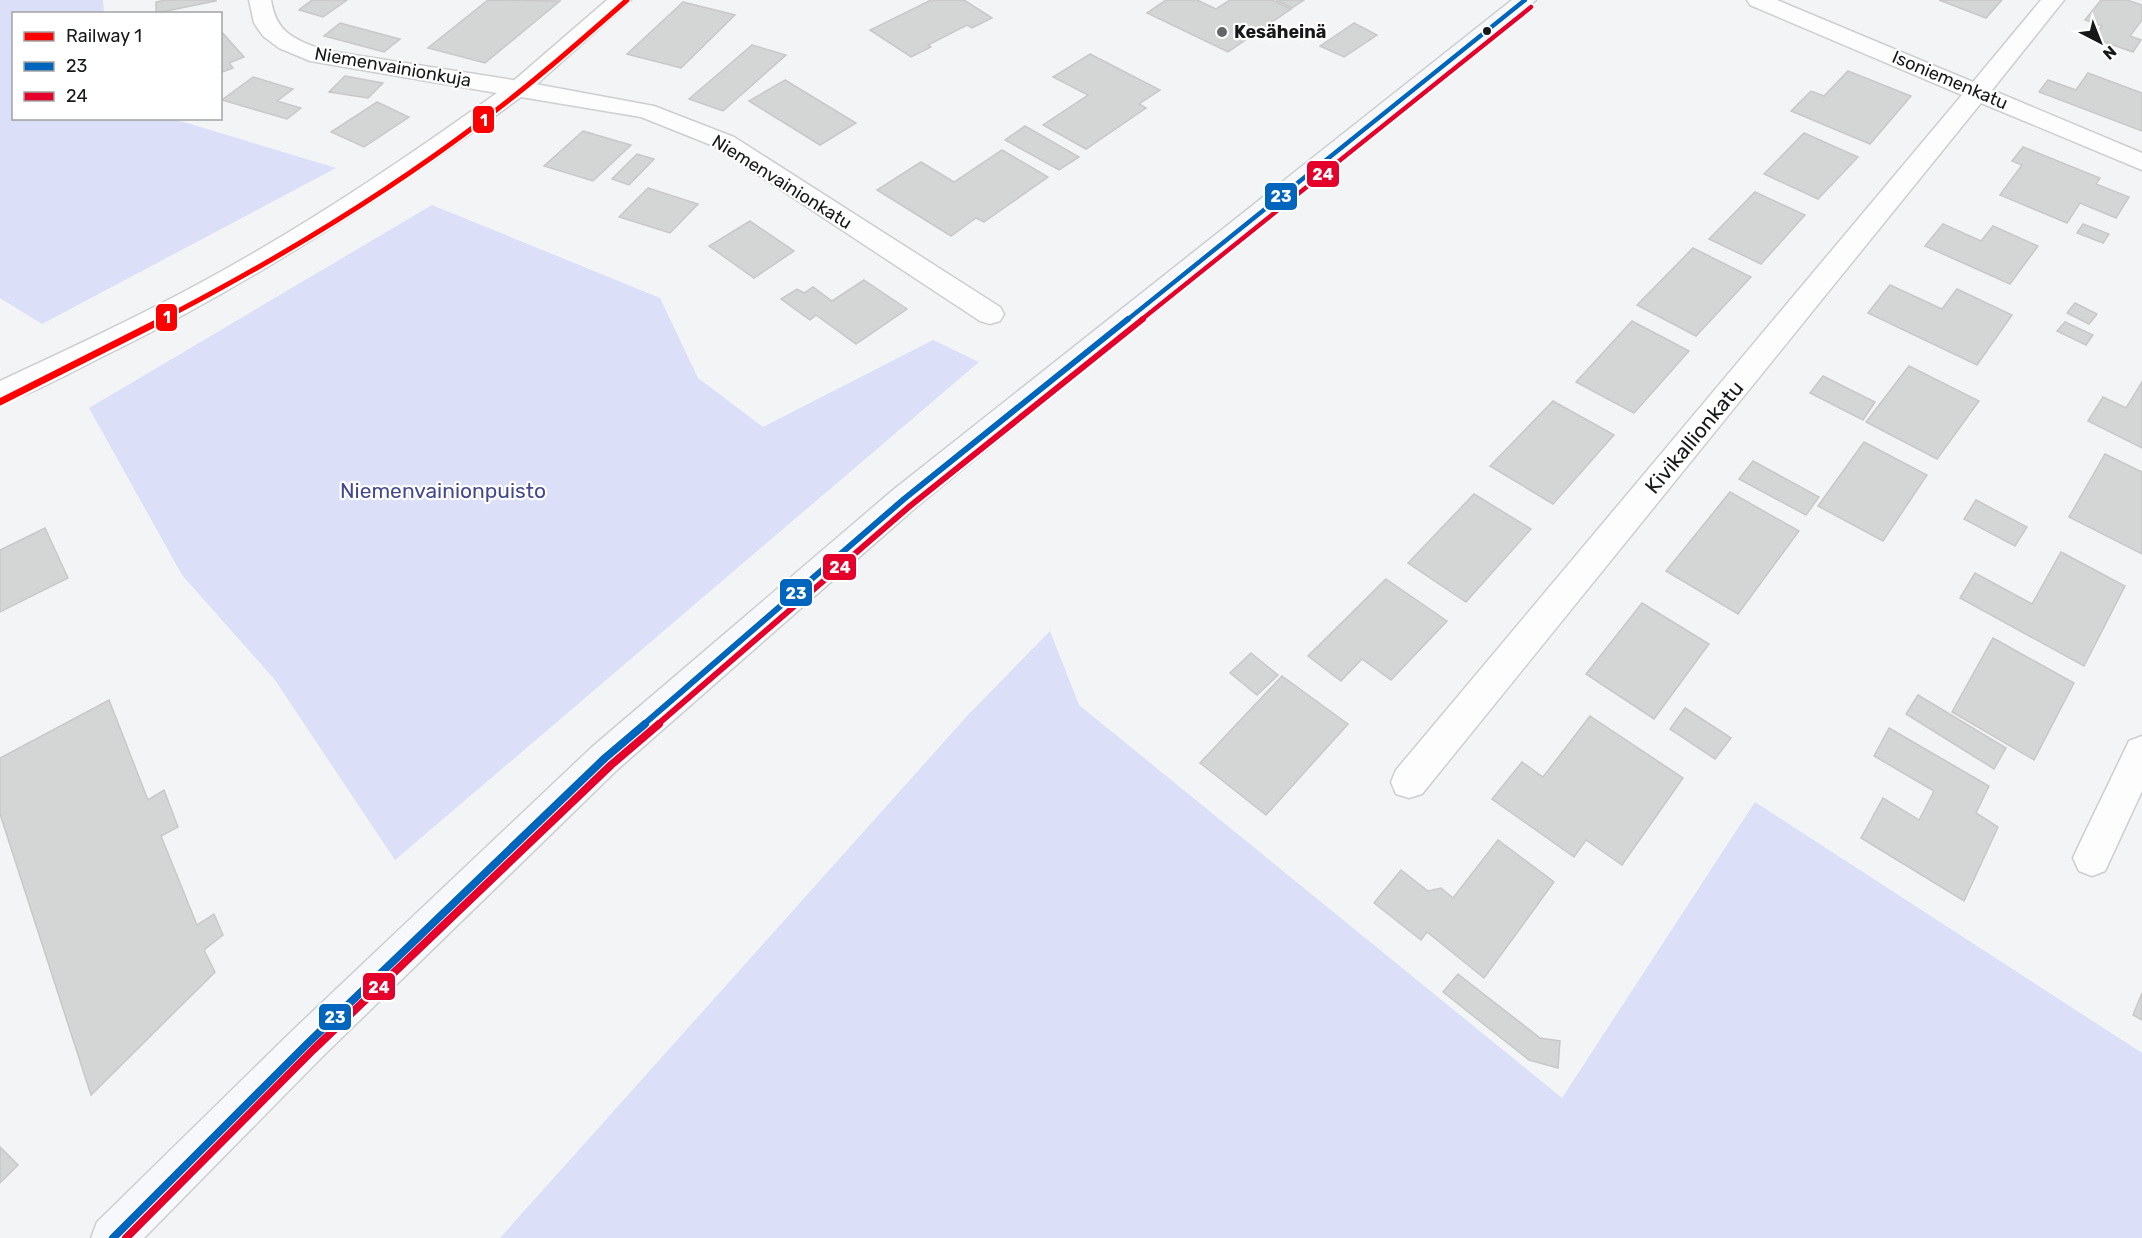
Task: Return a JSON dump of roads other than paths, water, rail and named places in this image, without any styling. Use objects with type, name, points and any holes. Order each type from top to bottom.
[{"type":"main road","points":[[113,1238],[307,1044],[605,758],[904,499],[1525,0]]},
{"type":"street","name":"Niemenvainionkuja","points":[[260,0],[261,18],[274,35],[318,56],[519,88]]},
{"type":"street","points":[[0,393],[143,324],[268,256],[362,199],[457,135],[519,88],[620,0]]},
{"type":"street","name":"Isoniemenkatu","points":[[1758,0],[2142,162]]},
{"type":"street","name":"Kivikallionkatu","points":[[1409,782],[2053,0]]},
{"type":"street","name":"Niemenvainionkatu","points":[[519,88],[646,111],[725,142],[990,314]]},
{"type":"street","points":[[2092,858],[2142,752]]},
{"type":"rail line","name":"1","points":[[0,402],[167,317],[329,225],[407,174],[483,120],[556,62],[627,0]]},
{"type":"place","name":"Kesäheinä","points":[[1222,32]]},
{"type":"park label","name":"Niemenvainionpuisto","points":[[443,490]]}]
